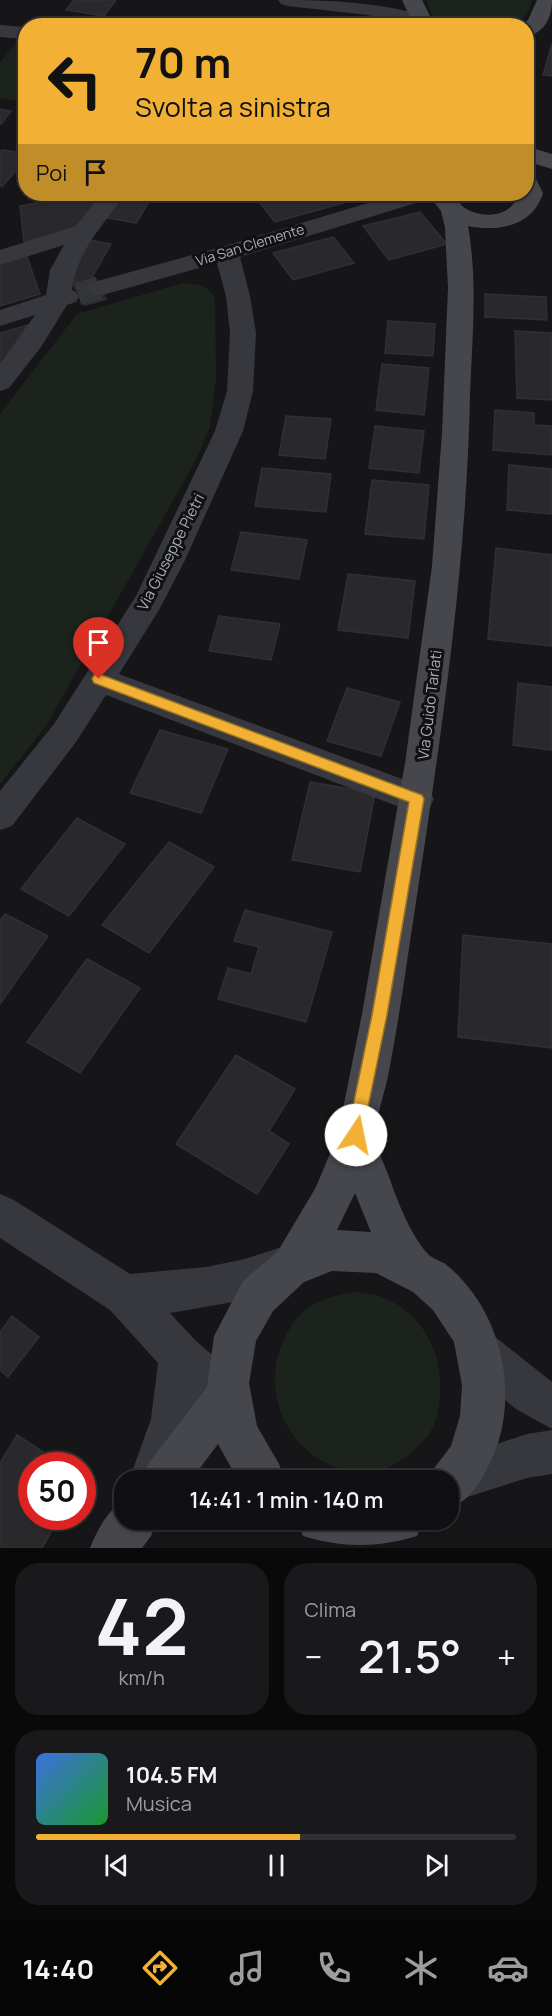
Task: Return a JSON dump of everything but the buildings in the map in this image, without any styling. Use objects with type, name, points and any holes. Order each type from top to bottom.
[{"type":"main road","points":[[412,0],[421,18]]},
{"type":"main road","points":[[534,26],[542,15],[547,0]]},
{"type":"main road","points":[[534,156],[552,162]]},
{"type":"main road","points":[[534,169],[552,168]]},
{"type":"main road","points":[[447,203],[471,220],[499,223],[524,216],[532,210],[537,202],[538,184]]},
{"type":"main road","name":"Via Guido Tarlati","points":[[293,1264],[326,1213],[356,1135],[380,1015],[417,799],[438,640],[454,464],[459,238],[447,203]]},
{"type":"main road","name":"Via Guido Tarlati","points":[[459,270],[473,243],[499,223]]},
{"type":"main road","points":[[356,1135],[365,1168],[383,1214],[411,1264]]},
{"type":"main road","points":[[254,1470],[234,1432],[227,1396],[229,1356],[242,1318],[264,1287],[293,1264],[332,1251],[372,1251],[411,1264],[441,1286],[464,1316],[479,1351],[485,1395],[478,1439],[459,1472]]},
{"type":"main road","points":[[172,1470],[227,1396]]},
{"type":"street","points":[[288,0],[367,9],[403,18]]},
{"type":"street","points":[[326,4],[367,0]]},
{"type":"street","points":[[0,31],[18,32]]},
{"type":"street","points":[[0,382],[32,341],[78,294],[62,270],[84,231],[107,201]]},
{"type":"street","name":"Via San Clemente","points":[[0,318],[398,201]]},
{"type":"street","points":[[0,258],[84,231]]},
{"type":"street","name":"Via Giuseppe Pietri","points":[[0,816],[65,732],[158,583],[222,449],[234,417],[240,391],[243,333],[238,296],[227,253]]},
{"type":"street","points":[[99,679],[417,799]]},
{"type":"street","points":[[0,1214],[126,1295],[180,1354],[227,1396]]},
{"type":"street","points":[[126,1295],[171,1294],[215,1288],[254,1278],[293,1264]]},
{"type":"street","points":[[479,1351],[531,1394],[552,1407]]},
{"type":"street","points":[[155,1470],[173,1426],[179,1393],[180,1354]]},
{"type":"street","points":[[459,1480],[527,1456],[552,1452]]},
{"type":"shaded area","points":[[426,0],[532,0],[528,12],[522,18],[433,18]]},
{"type":"shaded area","points":[[18,40],[18,101],[0,98],[0,63]]},
{"type":"shaded area","points":[[183,283],[201,286],[215,297],[216,379],[210,426],[197,458],[46,726],[0,784],[0,414],[77,314]]},
{"type":"shaded area","points":[[358,1292],[375,1295],[401,1307],[415,1319],[425,1333],[438,1365],[440,1401],[434,1426],[412,1452],[396,1463],[379,1470],[350,1470],[333,1466],[314,1456],[299,1442],[287,1424],[279,1405],[275,1384],[276,1363],[291,1327],[306,1309],[322,1300]]},
{"type":"tunnel","points":[[78,294],[99,288]]},
{"type":"route","points":[[99,679],[417,799],[380,1015],[356,1135]]}]
